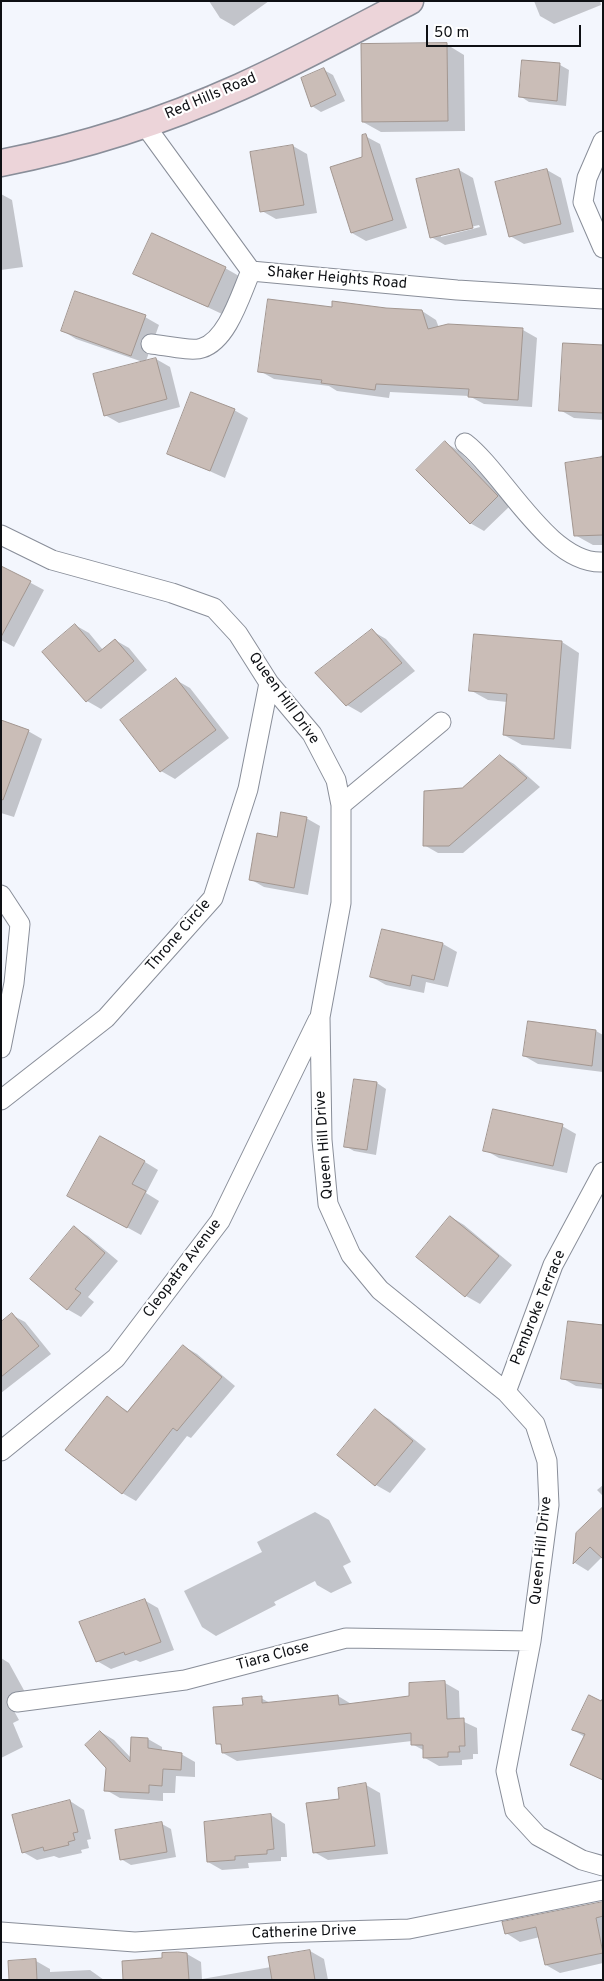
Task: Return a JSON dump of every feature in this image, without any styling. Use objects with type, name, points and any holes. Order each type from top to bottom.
[{"type":"main road","name":"Red Hills Road","points":[[1,164],[59,152],[144,124],[240,87],[410,1]]},
{"type":"street","name":"Shaker Heights Road","points":[[144,124],[251,271],[458,290],[603,299]]},
{"type":"street","points":[[603,141],[595,177],[583,202],[603,248]]},
{"type":"street","points":[[151,344],[201,349],[213,342],[227,325],[251,271]]},
{"type":"street","points":[[465,443],[479,454],[518,503],[559,545],[581,560],[603,562]]},
{"type":"street","name":"Queen Hill Drive","points":[[1,535],[52,560],[172,593],[214,608],[238,634],[269,683],[312,734],[336,780],[341,806],[341,903],[320,1017],[322,1140],[328,1204],[351,1255],[380,1290],[506,1392],[535,1424],[547,1461],[549,1504],[531,1641],[506,1771],[515,1811],[538,1836],[582,1860],[603,1866]]},
{"type":"street","name":"Throne Circle","points":[[1,1100],[106,1018],[213,898],[248,789],[269,683]]},
{"type":"street","points":[[341,806],[441,722]]},
{"type":"street","points":[[1,895],[20,924],[14,983],[1,1048]]},
{"type":"street","name":"Cleopatra Avenue","points":[[1,1451],[116,1358],[220,1221],[320,1017]]},
{"type":"street","name":"Pembroke Terrace","points":[[506,1392],[553,1265],[603,1172]]},
{"type":"street","name":"Tiara Close","points":[[17,1702],[186,1680],[346,1638],[531,1641]]},
{"type":"street","name":"Catherine Drive","points":[[1,1932],[135,1942],[274,1933],[409,1930],[603,1890]]},
{"type":"building","points":[[447,43],[448,121],[362,122],[361,44]]},
{"type":"building","points":[[522,60],[560,63],[557,101],[519,97]]},
{"type":"building","points":[[324,68],[336,95],[311,107],[301,78]]},
{"type":"building","points":[[366,134],[393,220],[351,233],[330,167],[362,157],[362,135]]},
{"type":"building","points":[[293,145],[304,205],[260,212],[250,152]]},
{"type":"building","points":[[459,169],[473,228],[430,238],[416,179]]},
{"type":"building","points":[[547,169],[561,224],[509,237],[495,182]]},
{"type":"building","points":[[152,233],[226,267],[208,307],[133,274]]},
{"type":"building","points":[[75,291],[146,315],[131,356],[61,331]]},
{"type":"building","points":[[268,299],[332,307],[332,301],[386,308],[422,310],[428,329],[448,324],[523,328],[518,400],[468,397],[469,389],[376,384],[375,390],[321,383],[322,380],[258,372]]},
{"type":"building","points":[[563,343],[603,345],[603,413],[559,411]]},
{"type":"building","points":[[156,358],[167,399],[104,416],[93,374]]},
{"type":"building","points":[[191,392],[235,409],[210,471],[167,454]]},
{"type":"building","points":[[445,441],[498,496],[470,524],[416,470]]},
{"type":"building","points":[[603,457],[603,535],[574,536],[565,463]]},
{"type":"building","points":[[1,566],[31,581],[1,637]]},
{"type":"building","points":[[75,624],[99,652],[115,639],[134,661],[86,702],[42,652]]},
{"type":"building","points":[[372,629],[402,663],[346,706],[315,673]]},
{"type":"building","points":[[474,634],[562,641],[554,739],[503,735],[507,694],[469,691]]},
{"type":"building","points":[[176,678],[216,730],[160,772],[120,720]]},
{"type":"building","points":[[1,720],[29,730],[3,800],[1,799]]},
{"type":"building","points":[[500,755],[527,778],[449,846],[423,846],[424,791],[462,788]]},
{"type":"building","points":[[281,812],[307,817],[294,888],[249,880],[257,833],[277,837]]},
{"type":"building","points":[[382,929],[443,943],[434,980],[412,975],[410,986],[370,977]]},
{"type":"building","points":[[528,1021],[596,1030],[592,1066],[523,1056]]},
{"type":"building","points":[[354,1079],[377,1082],[367,1150],[344,1147]]},
{"type":"building","points":[[493,1109],[563,1124],[553,1166],[483,1151]]},
{"type":"building","points":[[100,1136],[145,1161],[132,1184],[146,1191],[127,1228],[67,1196]]},
{"type":"building","points":[[450,1216],[499,1256],[465,1297],[416,1257]]},
{"type":"building","points":[[74,1226],[105,1253],[75,1289],[81,1293],[67,1310],[30,1279]]},
{"type":"building","points":[[12,1313],[39,1346],[1,1377],[1,1322]]},
{"type":"building","points":[[568,1321],[603,1325],[603,1384],[561,1379]]},
{"type":"building","points":[[183,1345],[222,1377],[177,1431],[173,1428],[122,1494],[65,1450],[107,1396],[127,1412]]},
{"type":"building","points":[[375,1409],[413,1441],[375,1486],[337,1455]]},
{"type":"building","points":[[603,1507],[603,1559],[590,1547],[573,1564],[576,1533]]},
{"type":"building","points":[[145,1599],[161,1642],[125,1655],[124,1652],[96,1662],[79,1622]]},
{"type":"building","points":[[445,1681],[447,1719],[464,1718],[465,1746],[459,1746],[460,1752],[448,1752],[448,1757],[423,1758],[423,1745],[411,1745],[411,1733],[222,1753],[221,1744],[216,1744],[213,1707],[243,1705],[242,1698],[262,1696],[262,1703],[338,1695],[339,1705],[409,1696],[409,1683]]},
{"type":"building","points":[[589,1695],[601,1701],[603,1698],[603,1780],[570,1765],[585,1734],[572,1730]]},
{"type":"building","points":[[100,1731],[130,1762],[131,1737],[148,1738],[148,1748],[182,1753],[181,1770],[163,1769],[162,1786],[149,1785],[149,1793],[104,1791],[106,1768],[85,1745]]},
{"type":"building","points":[[366,1783],[375,1846],[313,1853],[306,1803],[339,1799],[338,1788]]},
{"type":"building","points":[[70,1800],[78,1832],[73,1833],[75,1840],[68,1842],[69,1845],[44,1851],[43,1847],[22,1853],[12,1815]]},
{"type":"building","points":[[271,1814],[274,1849],[267,1850],[267,1854],[235,1856],[235,1860],[207,1862],[204,1822]]},
{"type":"building","points":[[162,1822],[167,1852],[120,1860],[115,1830]]},
{"type":"building","points":[[603,1902],[603,1916],[596,1918],[603,1953],[545,1965],[536,1927],[505,1934],[502,1922]]},
{"type":"building","points":[[310,1950],[315,1980],[272,1980],[268,1957]]},
{"type":"building","points":[[162,1953],[187,1953],[189,1980],[123,1980],[122,1961],[162,1958]]},
{"type":"building","points":[[36,1959],[37,1980],[9,1980],[8,1961]]}]
